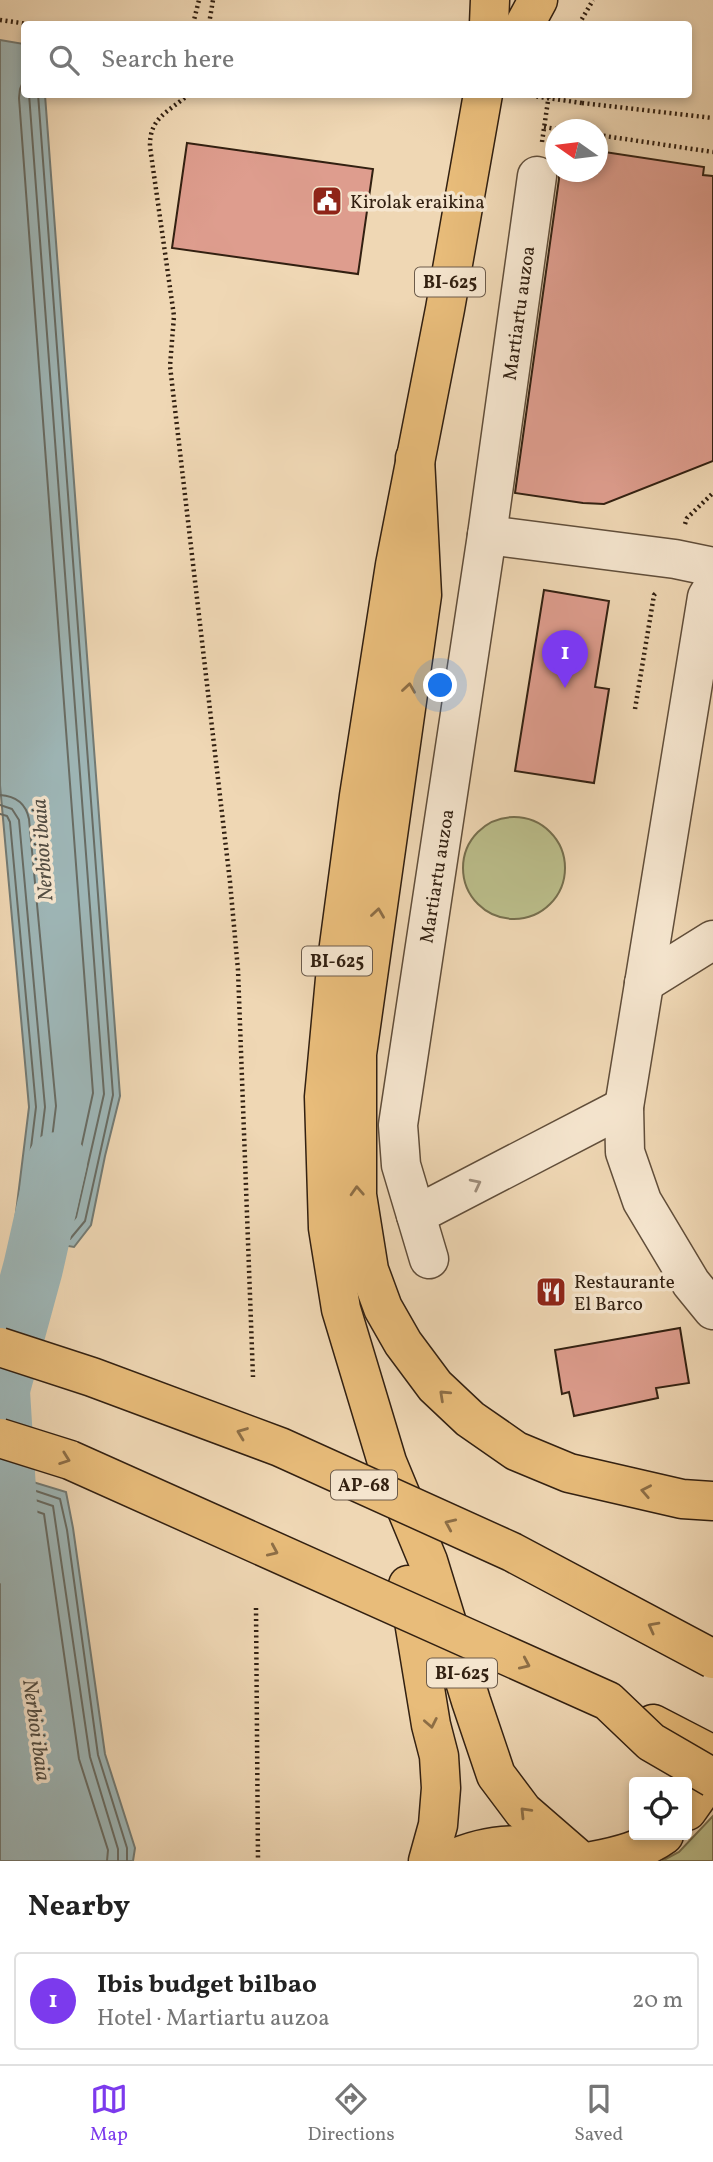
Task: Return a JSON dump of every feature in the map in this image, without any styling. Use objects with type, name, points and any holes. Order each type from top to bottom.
[{"type":"main road","points":[[489,21],[490,0]]},
{"type":"main road","points":[[527,21],[538,0]]},
{"type":"main road","name":"BI-625","points":[[485,98],[395,565],[361,782],[336,968],[324,1097],[328,1228],[341,1309],[387,1462],[428,1561],[496,1775],[523,1811],[584,1860]]},
{"type":"main road","points":[[415,458],[422,595],[357,1054],[357,1195],[369,1270],[383,1308],[403,1343],[435,1386],[470,1419],[516,1451],[569,1474],[682,1499],[713,1501]]},
{"type":"main road","name":"AP-68","points":[[0,1347],[92,1377],[280,1447],[512,1552],[713,1659]]},
{"type":"main road","points":[[0,1438],[70,1460],[608,1701],[713,1757],[699,1794],[692,1804]]},
{"type":"main road","name":"BI-625","points":[[387,1462],[431,1725],[439,1756],[441,1788],[438,1825],[428,1861]]},
{"type":"main road","points":[[608,1701],[651,1742],[713,1778]]},
{"type":"main road","points":[[448,1861],[471,1851],[497,1845],[524,1844],[551,1849],[584,1860],[620,1856],[657,1840]]},
{"type":"street","name":"Martiartu auzoa","points":[[429,1259],[401,1165],[398,1125],[488,535],[537,176]]},
{"type":"street","points":[[488,535],[675,559],[713,568]]},
{"type":"street","points":[[713,587],[707,597],[624,1107],[625,1152],[642,1201],[691,1283],[713,1310]]},
{"type":"street","points":[[644,983],[713,940]]},
{"type":"street","points":[[416,1216],[624,1107]]},
{"type":"path","points":[[194,21],[199,0]]},
{"type":"path","points":[[210,21],[213,0]]},
{"type":"path","points":[[581,21],[593,0]]},
{"type":"path","points":[[0,20],[21,23]]},
{"type":"path","points":[[184,98],[161,115],[150,133],[150,147],[174,316],[170,366],[238,970],[253,1377]]},
{"type":"path","points":[[548,98],[713,118]]},
{"type":"path","points":[[537,176],[548,98]]},
{"type":"path","points":[[608,137],[713,152]]},
{"type":"path","points":[[256,1608],[258,1861]]},
{"type":"green space","points":[[514,817],[533,821],[550,832],[561,849],[565,868],[561,887],[550,904],[533,915],[514,919],[495,915],[478,904],[467,887],[463,868],[467,849],[478,832],[495,821]]},
{"type":"green space","points":[[713,1816],[713,1861],[662,1861],[679,1852]]},
{"type":"water","points":[[0,40],[21,44],[21,98],[45,98],[120,1096],[91,1225],[74,1247],[13,1237],[29,1107],[0,785]]},
{"type":"water","points":[[0,1472],[66,1492],[105,1754],[135,1848],[133,1861],[0,1861]]},
{"type":"building","points":[[187,143],[373,169],[358,274],[172,248]]},
{"type":"building","points":[[608,153],[704,167],[703,175],[713,176],[713,461],[604,504],[515,493],[559,182],[608,182]]},
{"type":"building","points":[[544,590],[609,601],[595,687],[609,689],[594,783],[515,771]]},
{"type":"building","points":[[680,1328],[689,1383],[656,1388],[658,1398],[574,1416],[569,1392],[562,1394],[555,1350]]},
{"type":"waterway","name":"Nerbioi ibaia","points":[[0,1389],[33,1268],[57,1162]]},
{"type":"waterway","name":"Nerbioi ibaia","points":[[0,1391],[10,1555]]},
{"type":"place","name":"Kirolak eraikina","points":[[327,201]]},
{"type":"place","name":"Ibis budget bilbao","points":[[565,688]]},
{"type":"place","name":"Restaurante El Barco","points":[[551,1292]]}]
